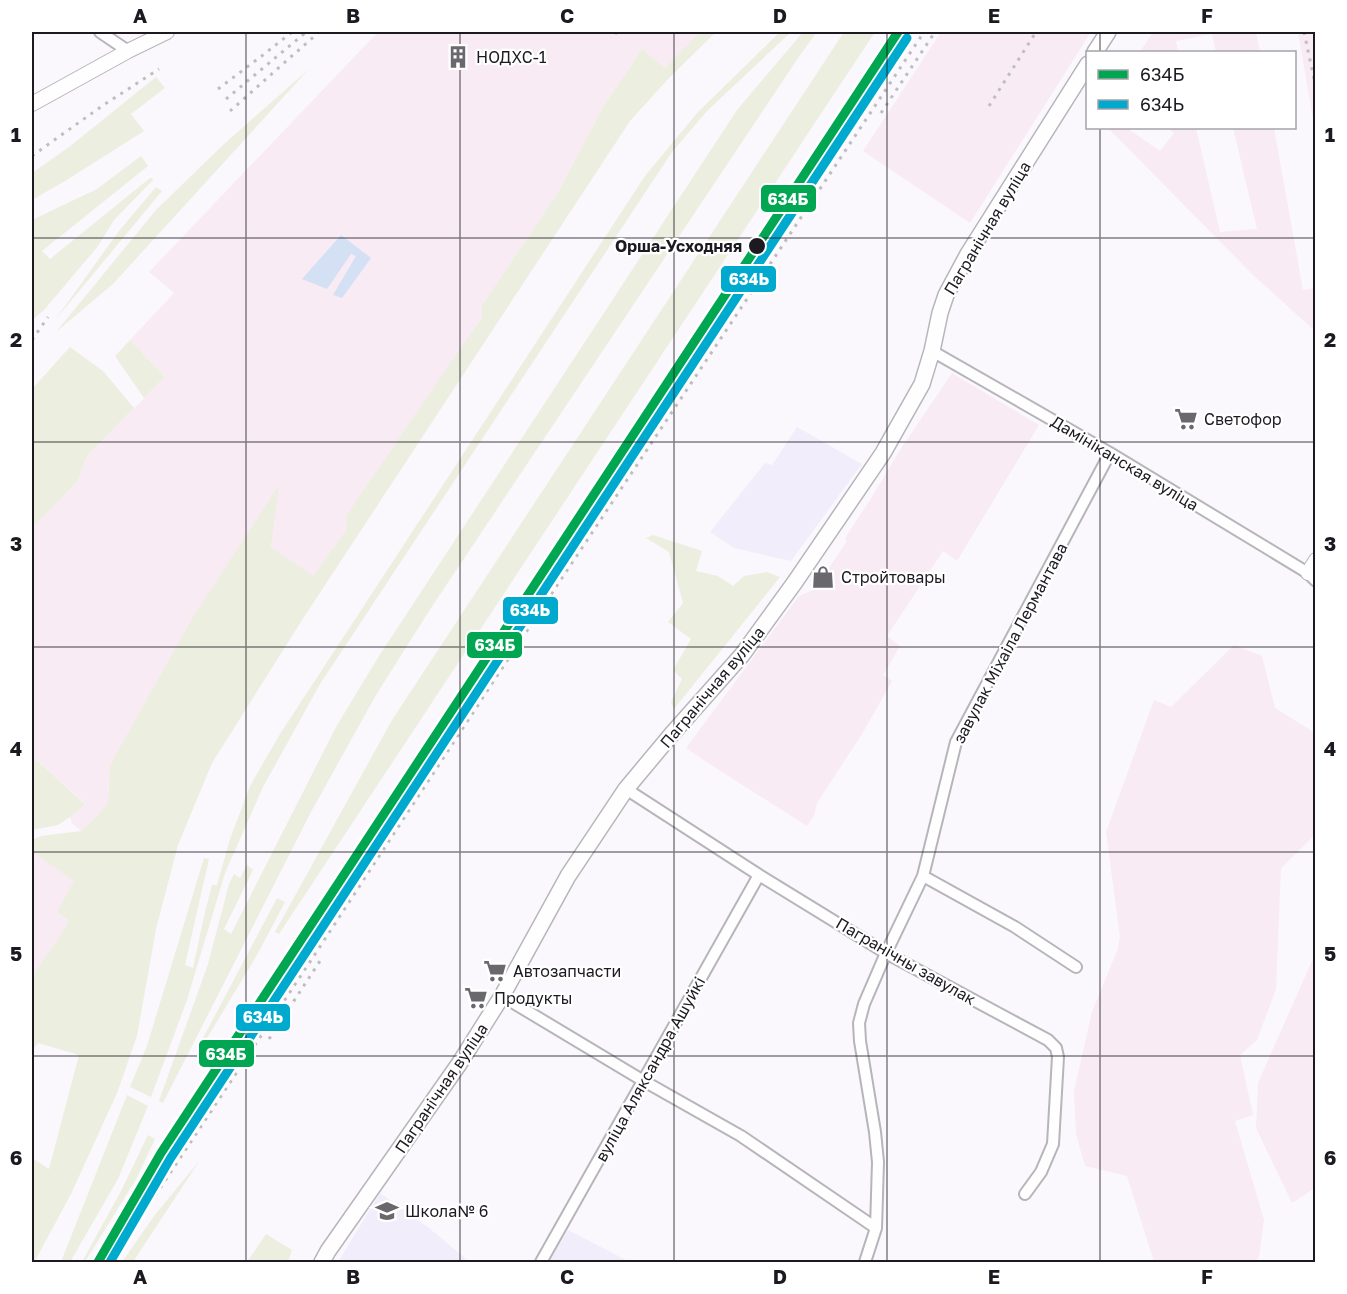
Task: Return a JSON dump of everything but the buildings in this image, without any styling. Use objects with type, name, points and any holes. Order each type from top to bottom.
[{"type":"main road","points":[[1096,51],[1108,32]]},
{"type":"main road","name":"Пагранічная вуліца","points":[[322,1263],[328,1251],[459,1064],[502,996],[568,876],[626,789],[742,655],[883,453],[922,384],[946,295],[968,254],[1086,67]]},
{"type":"street","points":[[100,32],[128,51]]},
{"type":"street","points":[[32,104],[167,32]]},
{"type":"street","name":"Дамініканская вуліца","points":[[932,351],[1110,453],[1312,577]]},
{"type":"street","name":"завулак Міхаіла Лермантава","points":[[865,1263],[876,1228],[878,1162],[859,1023],[869,989],[923,876],[956,742],[1110,453]]},
{"type":"street","points":[[1312,577],[1316,560]]},
{"type":"street","name":"Пагранічны завулак","points":[[626,789],[886,953],[1048,1040],[1056,1048],[1058,1057],[1053,1144],[1041,1172],[1025,1194]]},
{"type":"street","name":"вуліца Аляксандра Ашуйкі","points":[[541,1263],[759,875]]},
{"type":"street","points":[[923,876],[1015,927],[1076,967]]},
{"type":"street","points":[[502,996],[741,1136],[876,1228]]},
{"type":"shaded area","points":[[378,32],[700,32],[665,68],[642,49],[603,107],[556,196],[482,305],[482,316],[347,529],[313,577],[271,547],[278,487],[110,765],[108,802],[81,831],[72,823],[70,817],[85,803],[32,756],[32,528],[77,482],[87,456],[165,377],[130,340],[174,293],[149,272]]},
{"type":"shaded area","points":[[700,32],[716,32],[668,79],[630,121],[304,617],[212,763],[178,845],[156,929],[137,1036],[117,1093],[71,1194],[36,1259],[32,1262],[32,1158],[49,1169],[79,1055],[38,1043],[32,1051],[32,976],[69,921],[57,912],[74,881],[32,852],[32,840],[41,836],[81,831],[108,802],[110,765],[193,617],[279,485],[271,547],[313,576],[347,529],[346,516],[482,317],[482,305],[556,196],[603,107],[642,49],[665,68]]},
{"type":"shaded area","points":[[780,32],[791,32],[707,111],[672,152],[320,684],[263,787],[225,873],[187,1000],[151,1097],[130,1087],[147,1046],[204,858],[209,859],[185,965],[193,968],[212,885],[217,885],[230,839],[250,786],[280,734],[645,176],[698,112]]},
{"type":"shaded area","points":[[803,32],[817,32],[429,611],[376,695],[311,812],[163,1103],[159,1101],[208,964],[229,884],[234,874],[240,878],[247,865],[253,870],[224,929],[231,934],[336,727],[379,656],[737,110]]},
{"type":"shaded area","points":[[844,32],[875,32],[279,934],[275,932],[392,720]]},
{"type":"shaded area","points":[[941,32],[1091,32],[970,223],[863,151]]},
{"type":"shaded area","points":[[1153,32],[1256,32],[1260,51],[1216,51],[1212,34],[1176,41],[1178,51],[1141,51]]},
{"type":"shaded area","points":[[1298,32],[1315,32],[1315,131]]},
{"type":"shaded area","points":[[309,69],[113,284],[56,332],[156,210],[224,144]]},
{"type":"shaded area","points":[[156,77],[165,88],[131,114],[144,131],[32,200],[32,173],[69,147]]},
{"type":"shaded area","points":[[1109,129],[1128,129],[1160,151],[1174,133],[1168,129],[1196,129],[1220,232],[1257,229],[1233,129],[1274,129],[1303,290],[1315,288],[1315,331],[1252,274]]},
{"type":"shaded area","points":[[141,156],[148,166],[42,251],[50,259],[150,178],[154,179],[114,220],[98,246],[44,310],[32,320],[32,220],[97,189]]},
{"type":"shaded area","points":[[156,187],[162,191],[55,320],[119,231]]},
{"type":"shaded area","points":[[130,340],[165,377],[144,398],[115,356]]},
{"type":"shaded area","points":[[70,347],[103,371],[134,408],[87,456],[77,482],[32,528],[32,389]]},
{"type":"shaded area","points":[[952,373],[1039,425],[957,561],[943,551],[887,636],[900,646],[883,675],[892,681],[862,734],[817,803],[814,816],[807,826],[686,748],[799,596],[815,589],[847,541],[845,538],[900,450]]},
{"type":"shaded area","points":[[797,427],[862,464],[791,561],[734,548],[710,532],[765,463],[772,465]]},
{"type":"shaded area","points":[[653,535],[702,551],[696,571],[718,576],[733,586],[744,576],[767,572],[780,577],[674,709],[671,702],[682,679],[673,670],[691,639],[668,622],[683,603],[669,552],[646,538]]},
{"type":"shaded area","points":[[1234,645],[1262,656],[1275,708],[1315,733],[1315,835],[1281,868],[1276,989],[1257,1040],[1240,1055],[1253,1115],[1235,1121],[1264,1220],[1259,1257],[1255,1262],[1154,1262],[1127,1176],[1085,1166],[1076,1134],[1074,1091],[1092,1012],[1117,951],[1120,937],[1106,832],[1154,700],[1171,707]]},
{"type":"shaded area","points":[[32,756],[85,804],[58,825],[32,830]]},
{"type":"shaded area","points":[[32,852],[75,881],[57,912],[69,921],[32,976]]},
{"type":"shaded area","points":[[277,898],[285,902],[257,955],[206,1040],[203,1038]]},
{"type":"shaded area","points":[[1315,954],[1315,1188],[1292,1203],[1256,1128],[1258,1083]]},
{"type":"shaded area","points":[[127,1095],[148,1106],[118,1179],[70,1262],[61,1262]]},
{"type":"shaded area","points":[[148,1135],[155,1139],[136,1179],[85,1262],[82,1262],[121,1191]]},
{"type":"shaded area","points":[[200,1160],[133,1262],[122,1262],[154,1216]]},
{"type":"shaded area","name":"Школа№ 6","points":[[380,1193],[429,1228],[465,1258],[466,1262],[338,1262]]},
{"type":"shaded area","points":[[568,1230],[630,1262],[549,1262]]},
{"type":"shaded area","points":[[266,1234],[292,1250],[288,1262],[247,1262]]},
{"type":"water","points":[[341,235],[371,258],[342,298],[333,295],[356,256],[351,254],[327,289],[302,279]]},
{"type":"railway","points":[[218,89],[292,32]]},
{"type":"railway","points":[[230,111],[319,32]]},
{"type":"railway","points":[[109,1262],[155,1196],[924,32]]},
{"type":"railway","points":[[881,113],[935,32]]},
{"type":"railway","points":[[989,106],[1036,32]]},
{"type":"railway","points":[[1304,32],[1316,88]]},
{"type":"railway","points":[[226,99],[305,33]]},
{"type":"railway","points":[[32,156],[159,69]]},
{"type":"railway","points":[[32,340],[48,317]]},
{"type":"railway","points":[[269,1039],[320,961]]},
{"type":"transit line","name":"634Б","points":[[98,1262],[161,1153],[898,32]]},
{"type":"transit line","name":"634Ь","points":[[110,1262],[170,1159],[907,38]]},
{"type":"place","name":"НОДХС-1","points":[[458,57]]},
{"type":"place","name":"Орша-Усходняя","points":[[757,246]]},
{"type":"place","name":"Светофор","points":[[1186,419]]},
{"type":"place","name":"Стройтовары","points":[[823,577]]},
{"type":"place","name":"Автозапчасти","points":[[495,971]]},
{"type":"place","name":"Продукты","points":[[476,998]]},
{"type":"place","name":"Школа№ 6","points":[[387,1211]]}]
